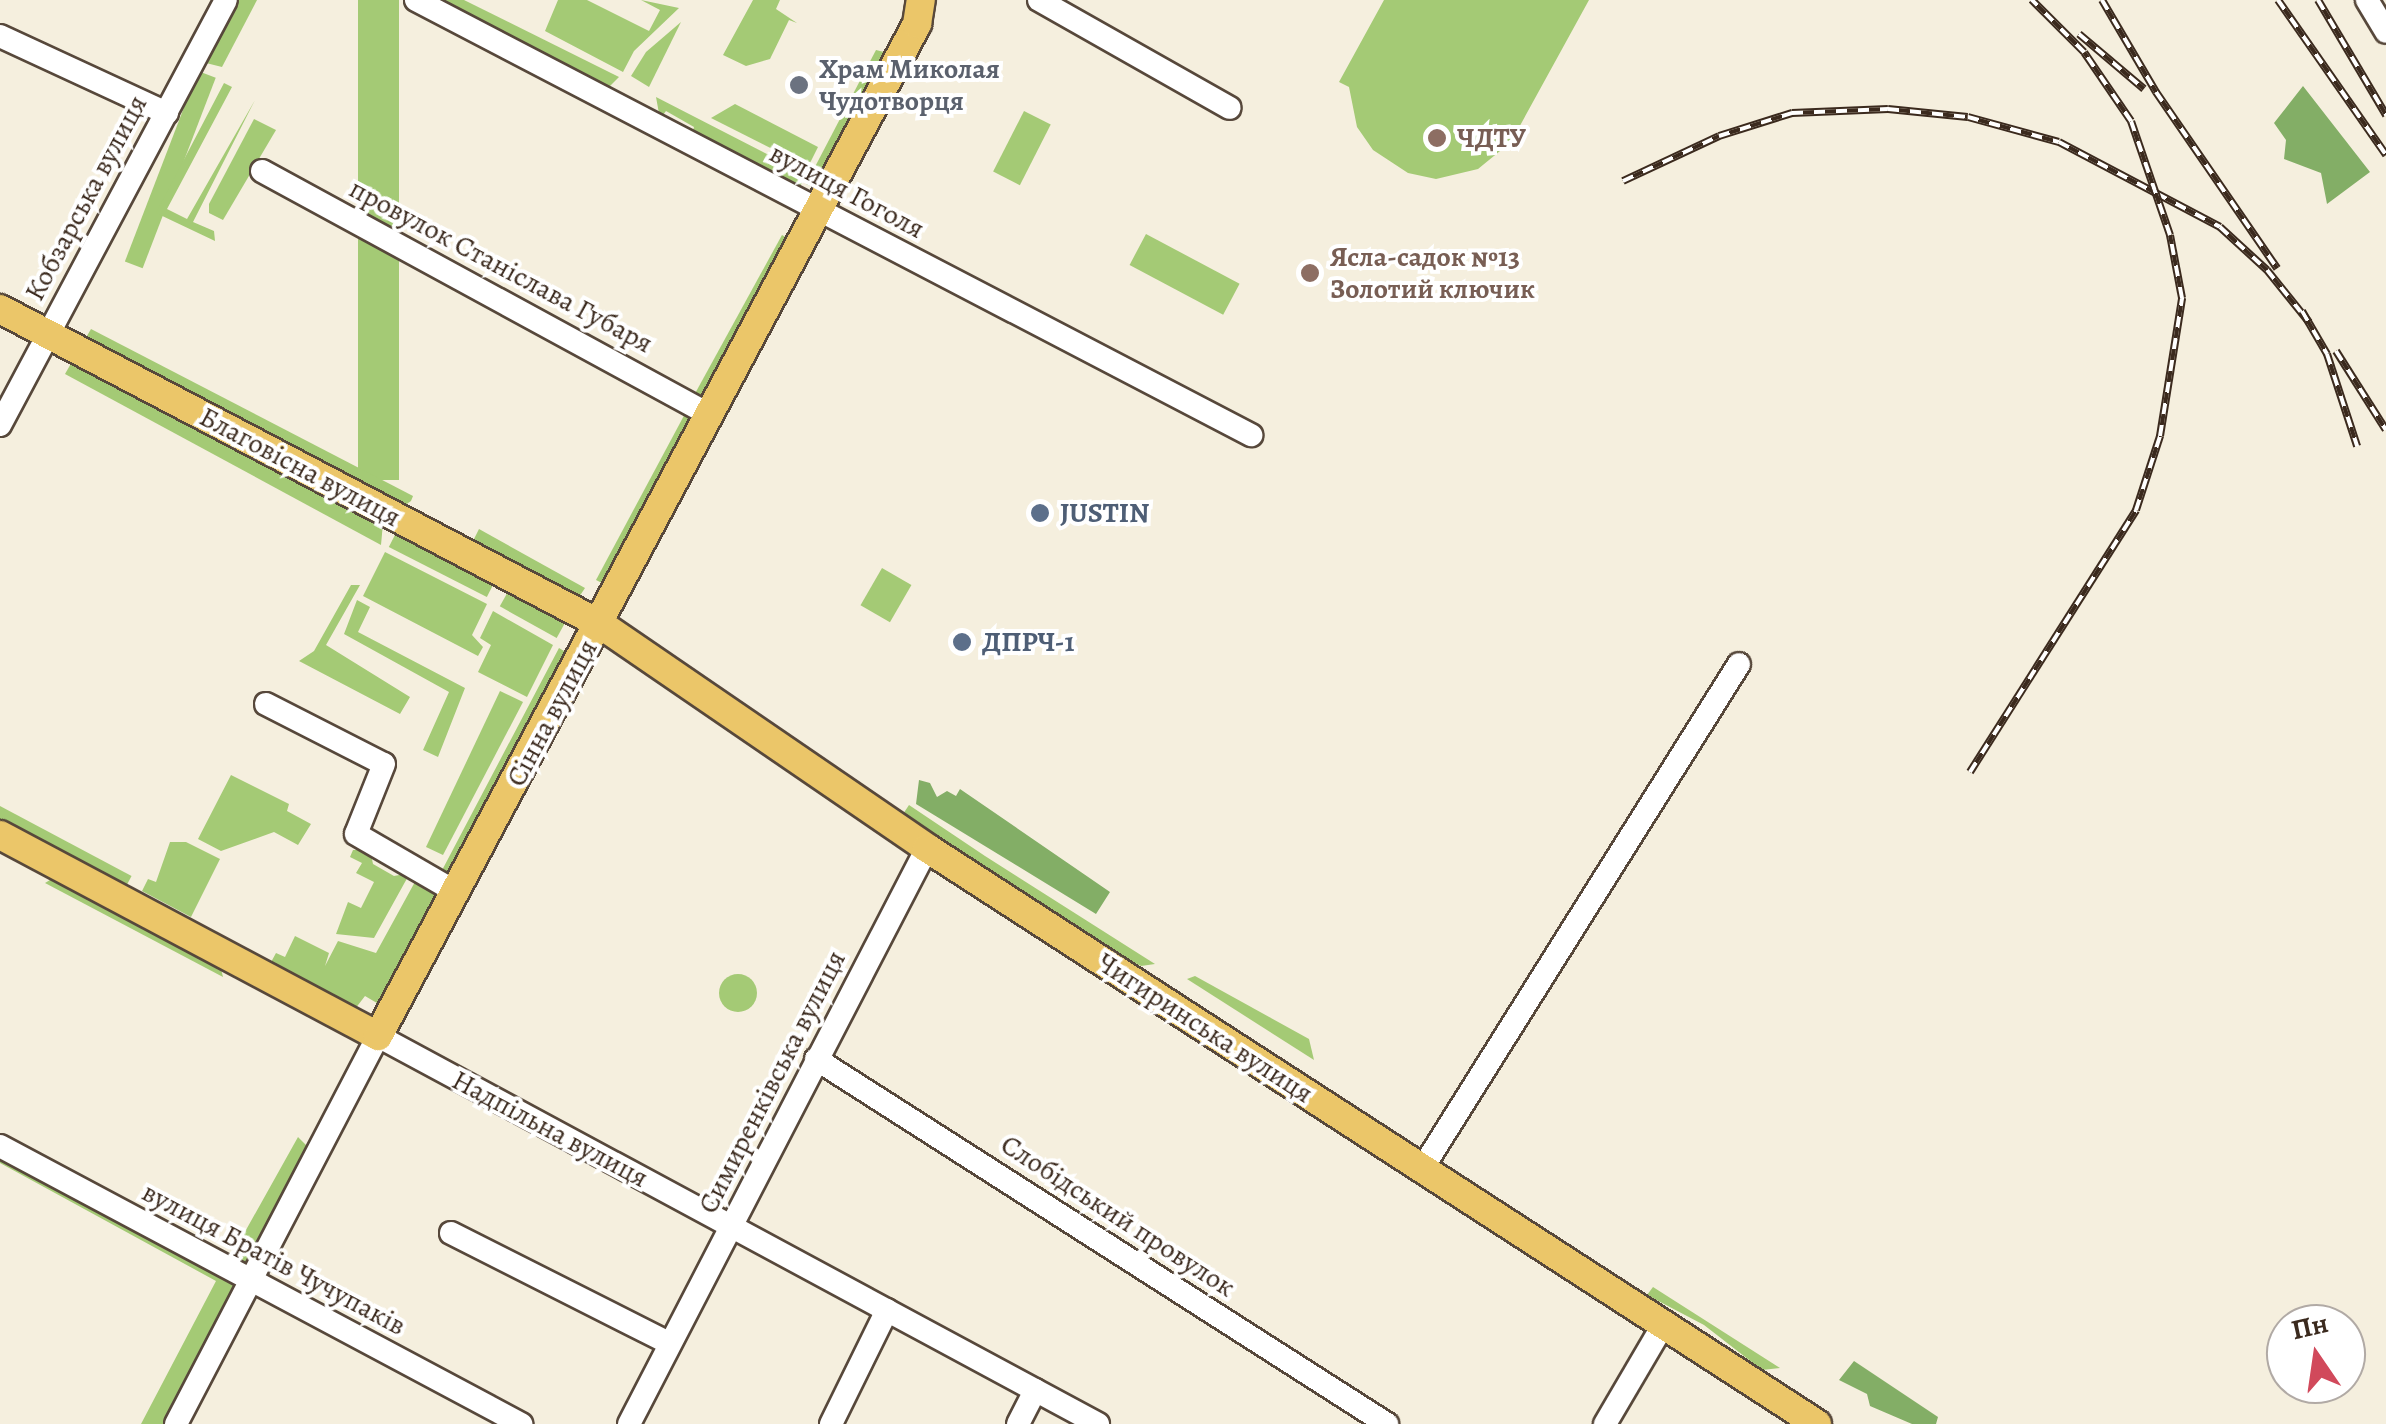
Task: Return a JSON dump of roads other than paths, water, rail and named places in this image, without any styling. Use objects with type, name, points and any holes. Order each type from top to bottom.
[{"type":"main road","name":"Сінна вулиця","points":[[378,1036],[916,24],[921,0]]},
{"type":"main road","name":"Благовісна вулиця","points":[[0,309],[600,624]]},
{"type":"main road","name":"Чигиринська вулиця","points":[[600,624],[927,848],[1817,1424]]},
{"type":"main road","name":"Надпільна вулиця","points":[[0,835],[378,1036]]},
{"type":"street","name":"Кобзарська вулиця","points":[[0,425],[226,0]]},
{"type":"street","name":"вулиця Гоголя","points":[[416,0],[1251,435]]},
{"type":"street","points":[[1039,0],[1230,108]]},
{"type":"street","points":[[2368,0],[2386,32]]},
{"type":"street","points":[[0,36],[167,113]]},
{"type":"street","name":"провулок Станіслава Губаря","points":[[262,171],[710,415]]},
{"type":"street","points":[[1422,1169],[1738,664]]},
{"type":"street","points":[[266,704],[384,764],[356,834],[456,892]]},
{"type":"street","name":"Симиренківська вулиця","points":[[630,1424],[927,848]]},
{"type":"street","name":"Надпільна вулиця","points":[[378,1036],[1098,1424]]},
{"type":"street","name":"Сінна вулиця","points":[[176,1424],[378,1036]]},
{"type":"street","name":"Слобідський провулок","points":[[816,1060],[1387,1424]]},
{"type":"street","name":"вулиця Братів Чучупаків","points":[[0,1146],[521,1424]]},
{"type":"street","points":[[452,1233],[669,1343]]},
{"type":"street","points":[[831,1424],[887,1310]]},
{"type":"street","points":[[1606,1424],[1663,1325]]},
{"type":"street","points":[[1018,1424],[1036,1390]]},
{"type":"railway","points":[[1970,772],[2136,510],[2160,436],[2182,298],[2170,235],[2131,121],[2084,52],[2032,0]]},
{"type":"railway","points":[[2102,0],[2156,92],[2277,268]]},
{"type":"railway","points":[[2278,0],[2386,155]]},
{"type":"railway","points":[[2318,0],[2386,115]]},
{"type":"railway","points":[[2079,34],[2144,89]]},
{"type":"railway","points":[[1623,181],[1719,136],[1792,113],[1888,109],[1968,117],[2059,142],[2220,227],[2267,270],[2309,322]]},
{"type":"railway","points":[[2302,311],[2327,354],[2357,446]]},
{"type":"railway","points":[[2336,351],[2386,430]]},
{"type":"place","name":"Храм Миколая Чудотворця","points":[[799,85]]},
{"type":"place","name":"ЧДТУ","points":[[1437,138]]},
{"type":"place","name":"Ясла-садок №13 Золотий ключик","points":[[1310,273]]},
{"type":"place","name":"JUSTIN","points":[[1040,513]]},
{"type":"place","name":"ДПРЧ-1","points":[[962,642]]}]
